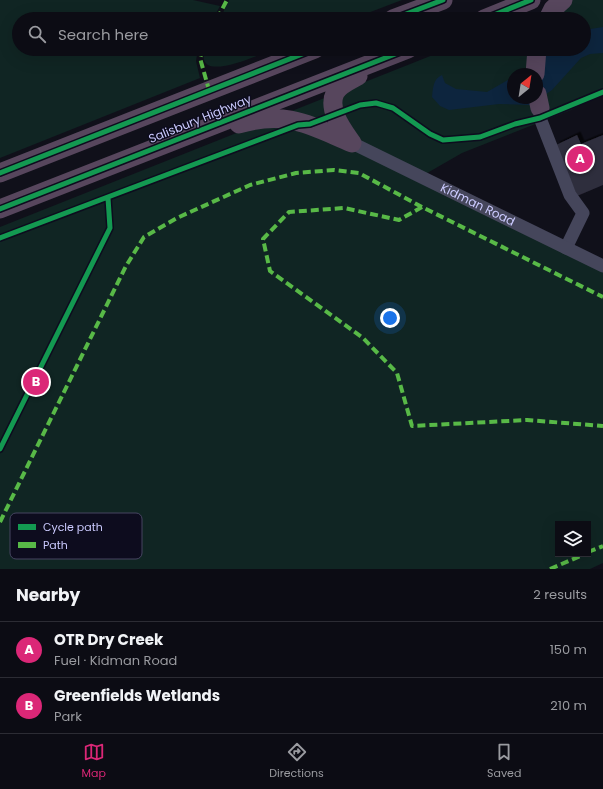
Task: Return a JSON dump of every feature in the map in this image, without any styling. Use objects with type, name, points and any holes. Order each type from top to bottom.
[{"type":"highway","points":[[411,12],[443,0]]},
{"type":"highway","points":[[501,12],[531,0]]},
{"type":"highway","points":[[552,12],[563,0]]},
{"type":"highway","name":"Salisbury Highway","points":[[0,172],[297,56]]},
{"type":"highway","name":"Salisbury Highway","points":[[0,209],[157,148],[249,110],[391,56]]},
{"type":"highway","points":[[352,143],[337,120],[334,105],[335,93],[345,84],[395,56]]},
{"type":"highway","points":[[535,68],[536,56]]},
{"type":"highway","points":[[157,148],[251,120],[270,118],[292,119],[310,124],[352,143]]},
{"type":"street","points":[[538,104],[540,118],[570,195],[583,213],[566,248]]},
{"type":"street","name":"Kidman Road","points":[[352,143],[603,266]]},
{"type":"green space","points":[[0,0],[193,0],[220,6],[217,12],[12,12],[12,56],[197,56],[196,61],[200,78],[0,158]]},
{"type":"green space","points":[[229,0],[402,0],[370,12],[223,12]]},
{"type":"green space","points":[[570,0],[603,0],[603,94],[571,110],[462,153],[422,176],[603,266],[603,563],[590,569],[0,569],[0,227],[430,56],[591,56],[591,12],[540,12]]},
{"type":"green space","points":[[204,56],[256,56],[230,65],[218,67],[209,65],[204,60]]},
{"type":"water","points":[[603,27],[603,53],[591,54],[591,29]]},
{"type":"water","points":[[545,56],[586,56],[581,58],[552,90],[543,96],[543,68],[531,68]]},
{"type":"water","points":[[442,75],[445,83],[456,89],[487,92],[507,80],[507,104],[531,104],[530,105],[499,104],[449,110],[440,106],[432,97],[435,81]]},
{"type":"building","points":[[577,135],[581,144],[603,135],[603,185],[577,196],[556,145]]},
{"type":"marked path","points":[[221,12],[227,0]]},
{"type":"marked path","points":[[201,56],[209,90]]},
{"type":"marked path","points":[[0,522],[126,266],[144,237],[177,218],[250,185],[296,173],[334,170],[359,173],[422,207],[603,297]]},
{"type":"marked path","points":[[422,207],[399,220],[344,208],[289,212],[263,239],[270,271],[363,338],[397,373],[412,426],[527,420],[603,426]]},
{"type":"marked path","points":[[591,551],[603,546]]},
{"type":"marked path","points":[[550,569],[578,557]]},
{"type":"cycle path","points":[[411,12],[443,0]]},
{"type":"cycle path","points":[[501,12],[531,0]]},
{"type":"cycle path","points":[[0,173],[297,56]]},
{"type":"cycle path","points":[[0,209],[390,56]]},
{"type":"cycle path","points":[[0,238],[298,125],[310,124],[360,105],[376,103],[393,108],[430,134],[443,140],[480,137],[515,124],[540,118],[603,92]]},
{"type":"cycle path","points":[[0,449],[110,228],[108,198]]},
{"type":"place","name":"OTR Dry Creek","points":[[580,159]]},
{"type":"place","name":"Greenfields Wetlands","points":[[36,382]]}]
